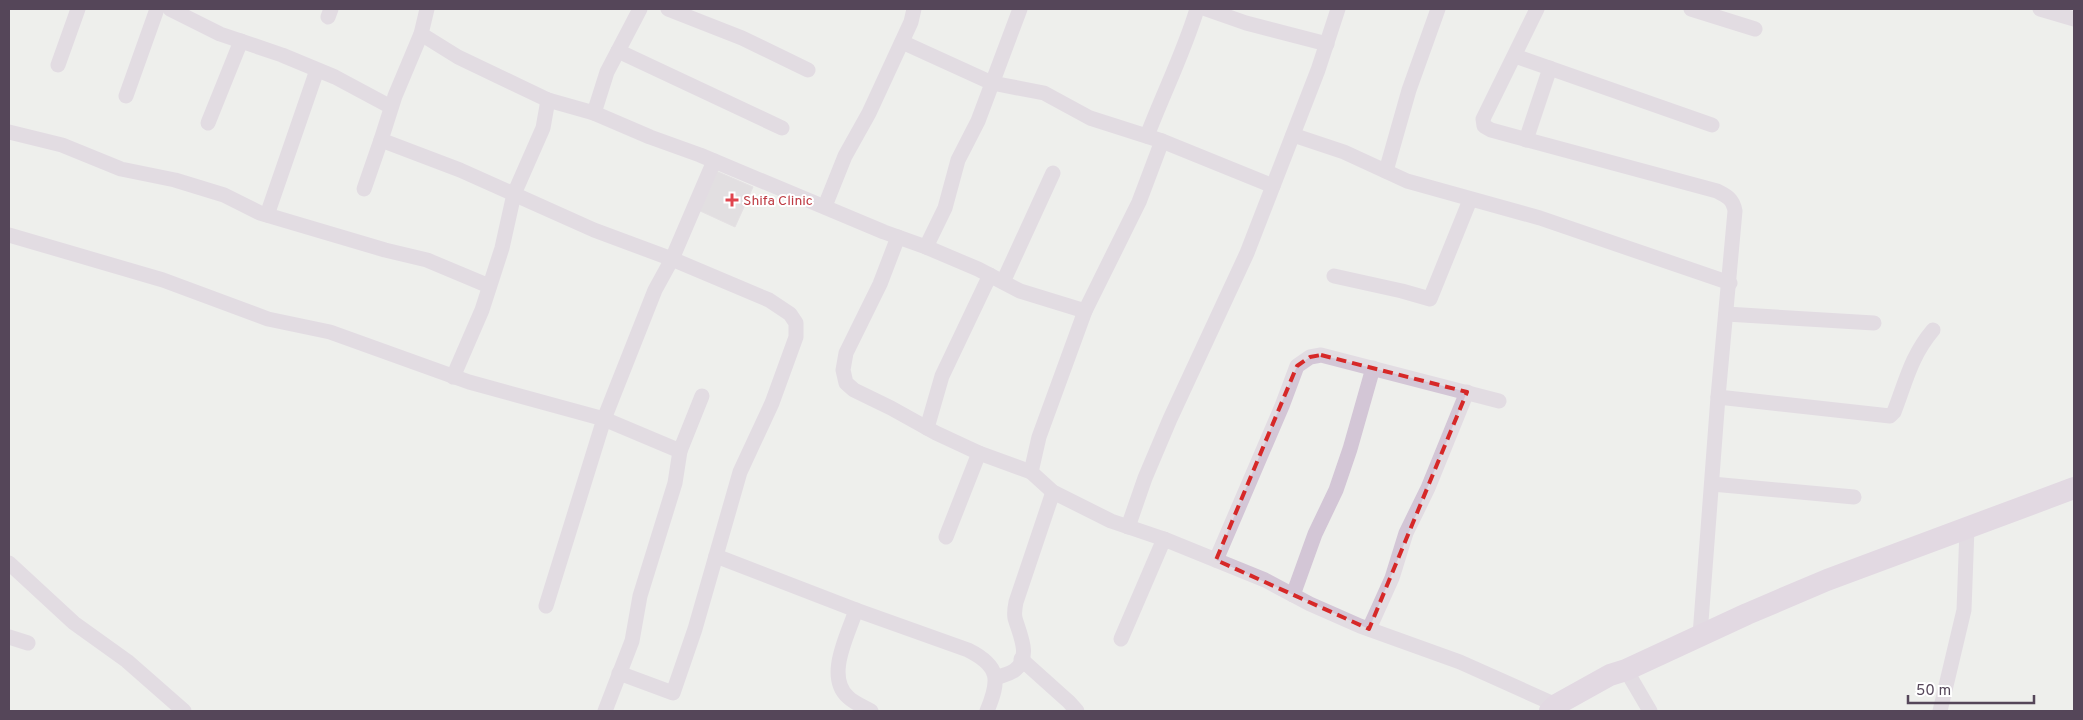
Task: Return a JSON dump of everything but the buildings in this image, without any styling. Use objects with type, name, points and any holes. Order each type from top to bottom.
[{"type":"street","points":[[58,65],[78,9]]},
{"type":"street","points":[[126,96],[157,9]]},
{"type":"street","points":[[170,9],[220,34],[282,55],[318,70],[392,107]]},
{"type":"street","points":[[364,189],[392,107],[421,34],[427,9]]},
{"type":"street","points":[[594,113],[607,72],[640,9]]},
{"type":"street","points":[[668,9],[742,38],[808,70]]},
{"type":"street","points":[[825,206],[845,156],[870,113],[911,22],[914,9]]},
{"type":"street","points":[[926,247],[945,208],[958,160],[978,121],[1020,9]]},
{"type":"street","points":[[1031,472],[1042,428],[1085,311],[1139,202],[1164,92],[1192,26],[1197,9]]},
{"type":"street","points":[[1206,9],[1246,24],[1327,44]]},
{"type":"street","points":[[1128,527],[1170,419],[1247,253],[1327,44],[1338,9]]},
{"type":"street","points":[[1386,172],[1409,90],[1438,9]]},
{"type":"street","points":[[1537,9],[1484,119],[1484,126],[1491,130],[1526,140],[1717,192],[1727,196],[1734,203],[1730,283],[1718,397],[1700,635]]},
{"type":"street","points":[[1691,9],[1755,29]]},
{"type":"street","points":[[2040,9],[2074,20]]},
{"type":"street","points":[[421,34],[458,57],[548,100],[594,113],[714,161],[926,247],[990,275],[1020,291],[1085,311]]},
{"type":"street","points":[[208,123],[241,41]]},
{"type":"street","points":[[902,42],[992,83],[1044,93],[1090,118],[1154,139],[1273,186]]},
{"type":"street","points":[[618,51],[782,128]]},
{"type":"street","points":[[1515,56],[1712,125]]},
{"type":"street","points":[[1526,140],[1550,68]]},
{"type":"street","points":[[267,215],[318,70]]},
{"type":"street","points":[[453,377],[482,310],[502,248],[514,194],[543,128],[548,100]]},
{"type":"street","points":[[9,132],[62,145],[121,169],[175,180],[224,195],[267,215],[385,250],[427,260],[490,286]]},
{"type":"street","points":[[1293,135],[1344,152],[1407,181],[1540,218],[1730,283]]},
{"type":"street","points":[[381,140],[460,170],[594,230],[672,259],[769,300],[790,314],[796,323],[796,336],[772,403],[740,472],[695,629],[673,693],[619,673]]},
{"type":"street","points":[[546,606],[604,419],[654,290],[672,259],[714,161]]},
{"type":"street","points":[[1004,282],[1053,173]]},
{"type":"street","points":[[1334,276],[1430,299],[1470,200]]},
{"type":"street","points":[[9,235],[163,280],[268,320],[330,332],[453,377],[604,419],[680,451]]},
{"type":"street","points":[[898,237],[880,284],[846,353],[843,370],[846,383],[854,390],[979,453],[1031,472],[1053,492],[1111,521],[1164,539],[1265,580],[1293,595],[1369,629],[1460,662],[1553,708],[1610,675],[1626,670],[1700,635],[1827,580],[1856,571],[2074,488]]},
{"type":"street","points":[[927,428],[942,376],[990,275]]},
{"type":"street","points":[[1726,314],[1874,323]]},
{"type":"street","points":[[1718,397],[1890,416],[1894,412],[1914,357],[1933,330]]},
{"type":"street","points":[[1216,560],[1282,406],[1297,366],[1310,357],[1321,355],[1499,401]]},
{"type":"street","points":[[1293,595],[1314,534],[1336,490],[1373,368]]},
{"type":"street","points":[[1369,629],[1392,578],[1406,533],[1428,488],[1467,392]]},
{"type":"street","points":[[605,711],[632,641],[640,596],[675,483],[680,451],[702,396]]},
{"type":"street","points":[[946,537],[979,453]]},
{"type":"street","points":[[1712,484],[1854,497]]},
{"type":"street","points":[[996,678],[1016,670],[1021,660],[1023,638],[1014,616],[1016,602],[1053,492]]},
{"type":"street","points":[[1940,711],[1964,610],[1966,528]]},
{"type":"street","points":[[1121,639],[1164,539]]},
{"type":"street","points":[[716,556],[856,610],[968,650],[984,658],[996,678],[996,690],[987,711]]},
{"type":"street","points":[[9,563],[74,623],[127,661],[184,711]]},
{"type":"street","points":[[856,610],[840,660],[839,686],[845,705],[871,711]]},
{"type":"street","points":[[9,636],[28,643]]},
{"type":"street","points":[[1021,660],[1077,711]]},
{"type":"street","points":[[1626,670],[1650,711]]},
{"type":"highlighted area","points":[[1321,355],[1467,392],[1369,629],[1216,560],[1297,366],[1310,357]]},
{"type":"place","name":"Shifa Clinic","points":[[732,200]]}]
